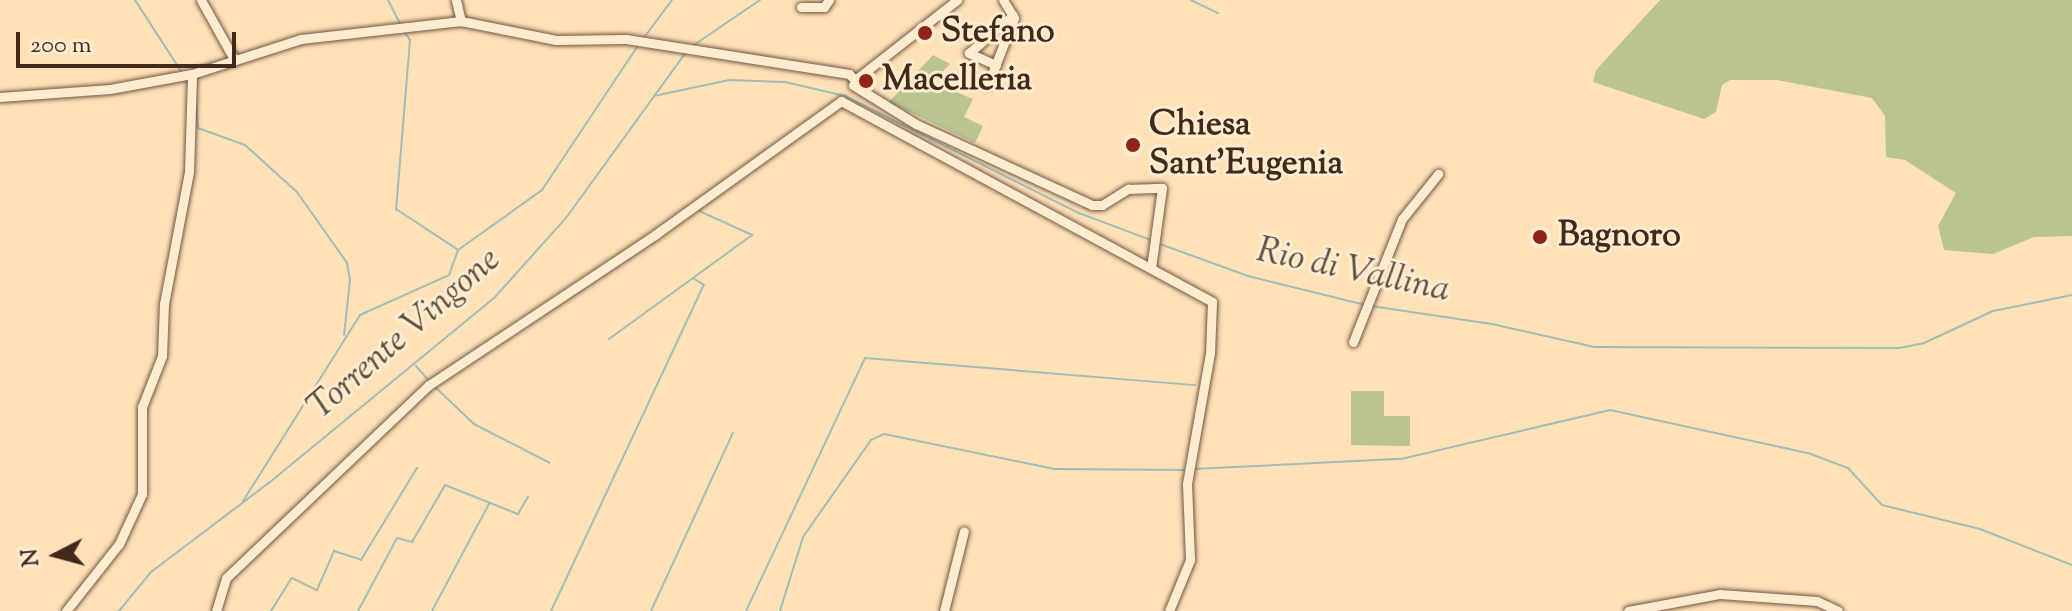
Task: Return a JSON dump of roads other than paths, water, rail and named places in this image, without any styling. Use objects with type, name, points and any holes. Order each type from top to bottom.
[{"type":"street","points":[[201,0],[234,59]]},
{"type":"street","points":[[456,0],[461,21]]},
{"type":"street","points":[[801,7],[824,7],[829,0]]},
{"type":"street","points":[[1003,0],[1013,15]]},
{"type":"street","points":[[216,611],[226,578],[429,385],[656,234],[847,91],[951,2]]},
{"type":"street","points":[[988,84],[1013,15]]},
{"type":"street","points":[[996,65],[969,53],[1013,15]]},
{"type":"street","points":[[0,97],[110,89],[192,74],[301,39],[461,21],[519,35],[626,39],[849,74],[847,91]]},
{"type":"street","points":[[66,611],[119,544],[142,494],[142,407],[162,356],[164,304],[189,172],[192,74]]},
{"type":"street","points":[[847,91],[1092,205],[1102,205],[1128,189],[1162,188],[1151,268]]},
{"type":"street","points":[[847,91],[1151,268],[1210,299],[1214,307],[1189,470],[1190,560],[1169,611]]},
{"type":"street","points":[[1353,342],[1402,219],[1438,174]]},
{"type":"street","points":[[944,611],[964,531]]},
{"type":"street","points":[[1628,611],[1720,594],[1817,601],[1838,611]]},
{"type":"waterway","points":[[135,0],[181,71]]},
{"type":"waterway","points":[[388,0],[401,25]]},
{"type":"waterway","points":[[643,39],[672,0]]},
{"type":"waterway","name":"Torrente Vingone","points":[[694,45],[760,0]]},
{"type":"waterway","points":[[1191,0],[1218,13]]},
{"type":"waterway","points":[[404,31],[410,40],[396,209],[457,249]]},
{"type":"waterway","points":[[243,501],[360,315],[449,275],[458,250],[542,190],[639,44]]},
{"type":"waterway","name":"Torrente Vingone","points":[[119,611],[151,572],[270,482],[495,297],[566,218],[686,52]]},
{"type":"waterway","name":"Rio di Vallina","points":[[654,96],[729,80],[785,82],[845,96],[1079,213],[1151,240]]},
{"type":"waterway","points":[[195,87],[198,128],[245,145],[297,192],[347,263],[350,280],[344,335]]},
{"type":"waterway","points":[[609,339],[752,235],[697,210]]},
{"type":"waterway","name":"Rio di Vallina","points":[[1157,243],[1248,276],[1365,305]]},
{"type":"waterway","points":[[551,611],[704,285],[693,278]]},
{"type":"waterway","name":"Rio di Vallina","points":[[1371,306],[1492,324],[1594,347],[1899,348],[1924,343],[1993,311],[2072,295]]},
{"type":"waterway","points":[[746,611],[865,358],[1195,385]]},
{"type":"waterway","points":[[416,366],[428,380]]},
{"type":"waterway","points":[[435,387],[474,424],[550,463]]},
{"type":"waterway","points":[[1193,469],[1401,459],[1610,410],[1808,453],[1848,468],[1882,505],[1980,529],[2072,565]]},
{"type":"waterway","points":[[651,611],[733,433]]},
{"type":"waterway","points":[[780,611],[803,537],[871,440],[884,434],[1054,469],[1186,470]]},
{"type":"waterway","points":[[271,611],[292,578],[317,590],[334,551],[361,560],[417,468]]},
{"type":"waterway","points":[[358,611],[397,538],[412,542],[445,485],[518,514],[528,497]]},
{"type":"waterway","points":[[432,611],[489,504]]},
{"type":"place","name":"Stefano","points":[[925,33]]},
{"type":"place","name":"Macelleria","points":[[866,81]]},
{"type":"place","name":"Chiesa Sant'Eugenia","points":[[1133,145]]},
{"type":"place","name":"Bagnoro","points":[[1540,237]]}]
